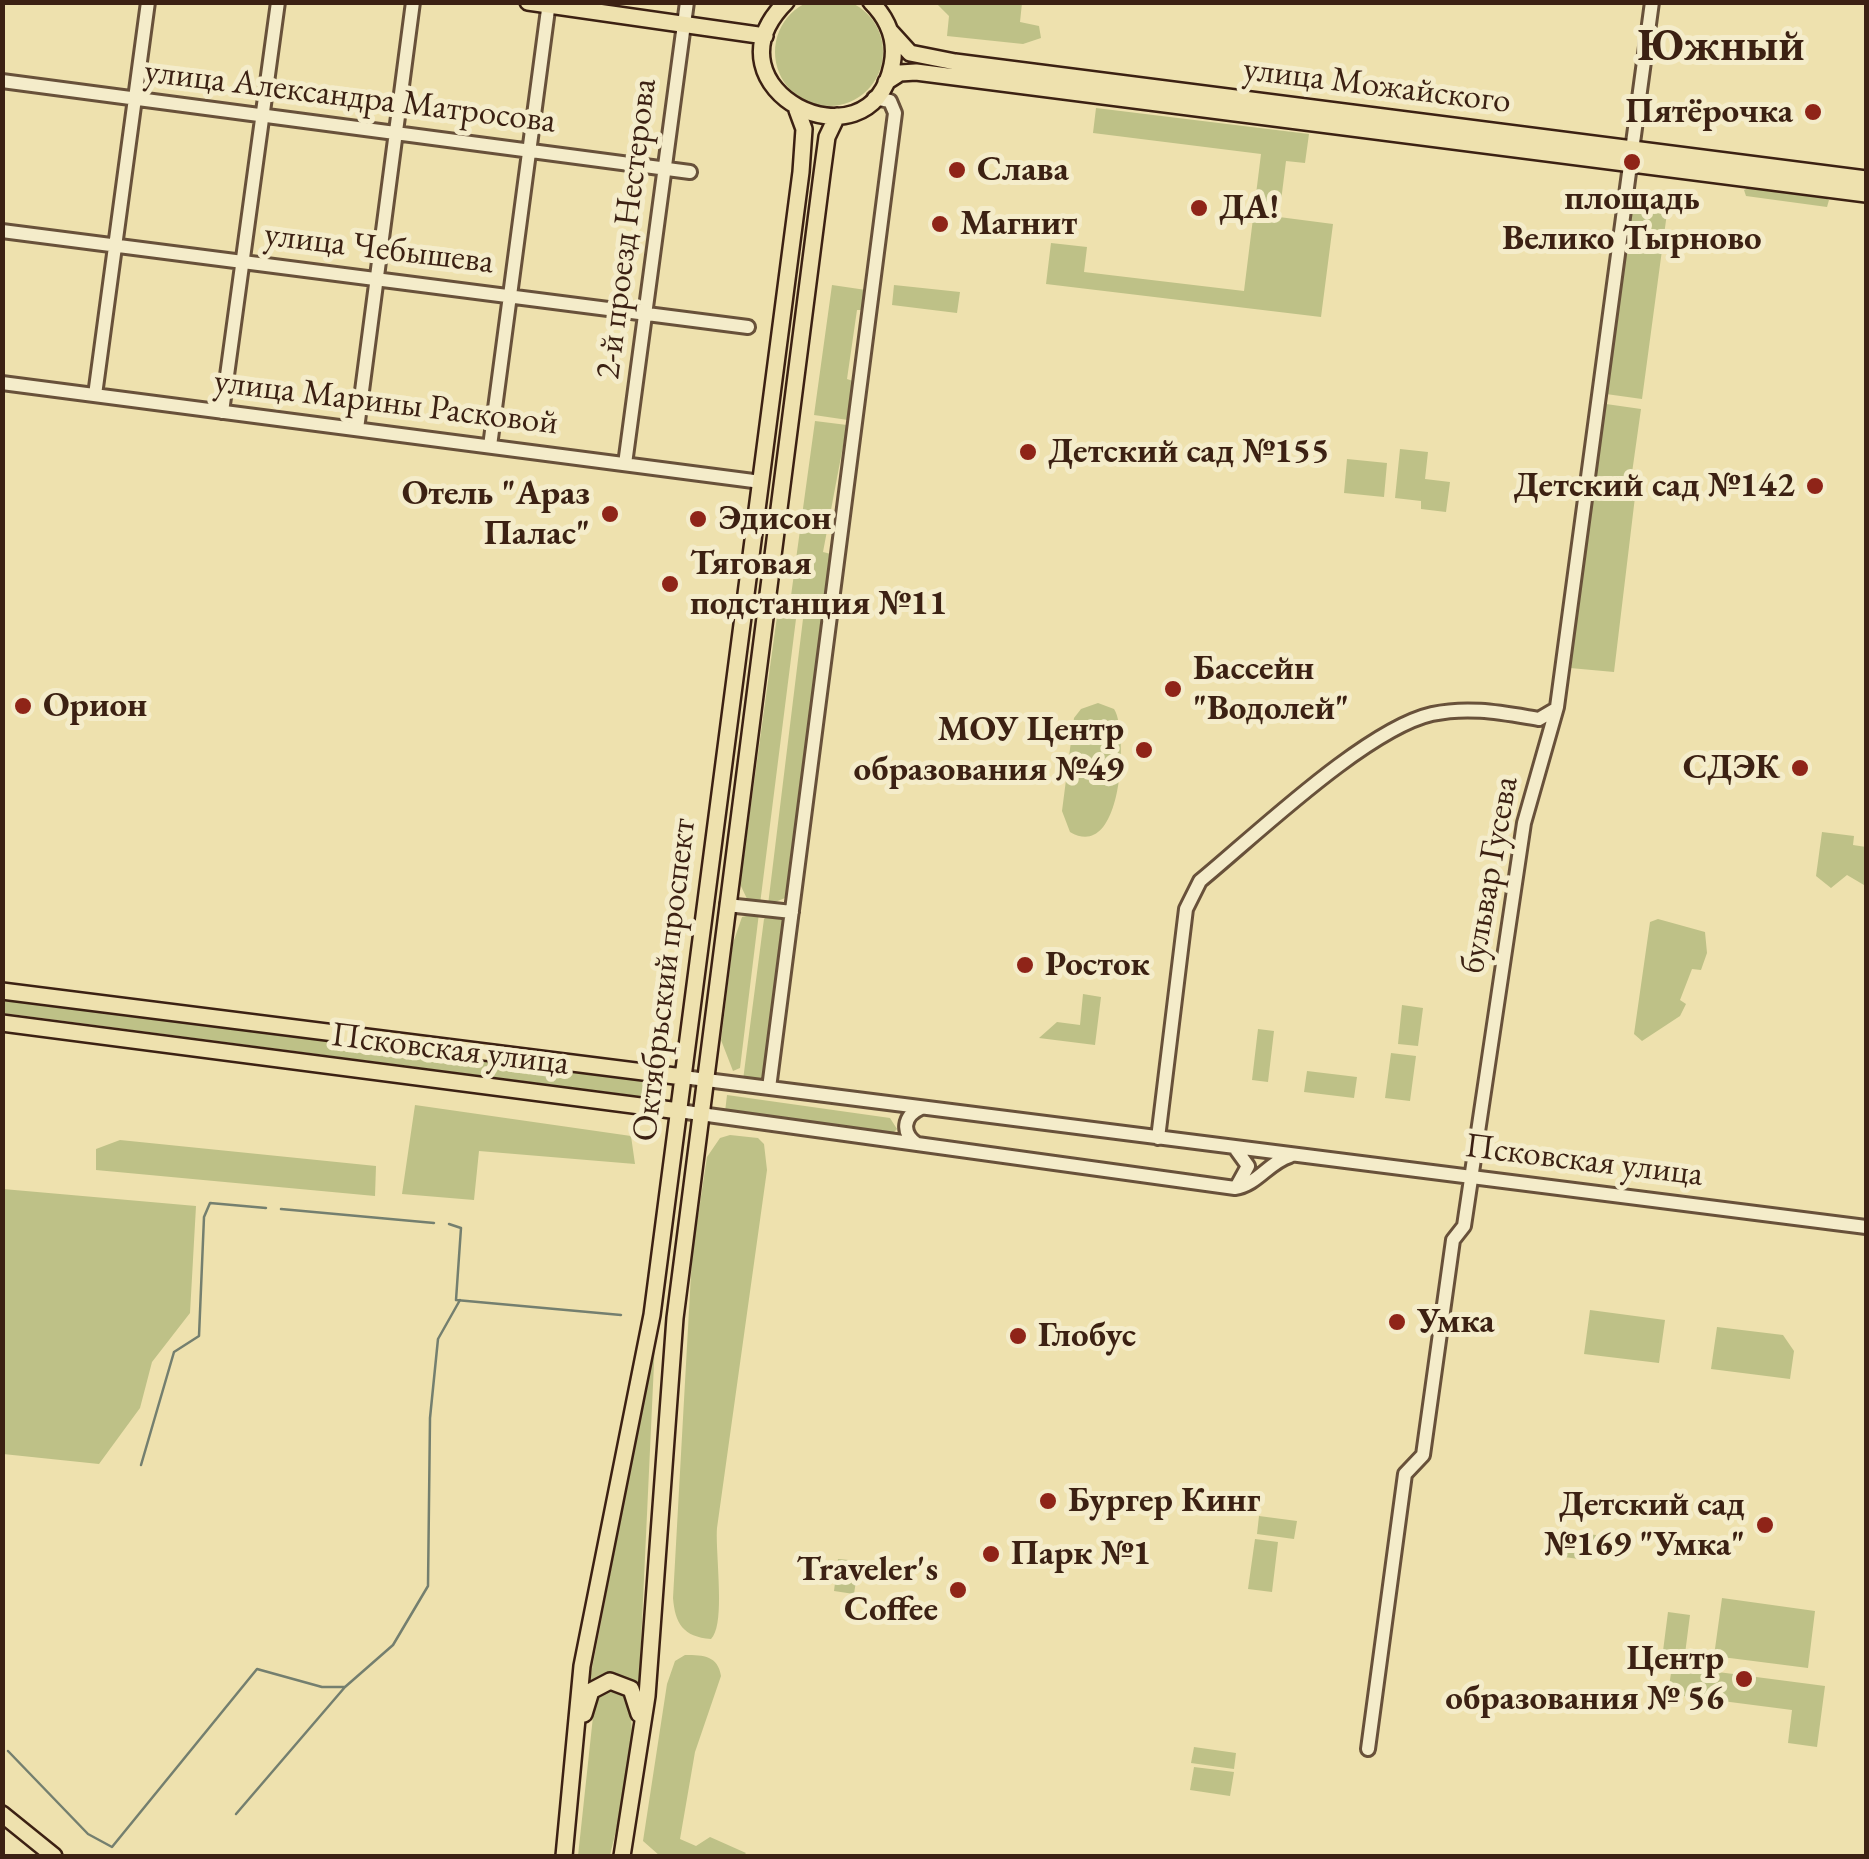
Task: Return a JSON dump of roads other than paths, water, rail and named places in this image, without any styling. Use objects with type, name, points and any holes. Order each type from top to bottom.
[{"type":"main road","points":[[528,2],[765,36]]},
{"type":"main road","points":[[786,2],[765,36],[768,76],[777,93],[798,110],[838,116],[874,98],[886,82],[893,57],[890,31],[870,2]]},
{"type":"main road","name":"улица Можайского","points":[[890,31],[910,53],[938,60],[1633,157],[1866,194]]},
{"type":"main road","name":"улица Можайского","points":[[886,82],[908,72],[935,74],[1633,157],[1866,179]]},
{"type":"main road","name":"Октябрьский проспект","points":[[560,1856],[582,1666],[652,1314],[801,172],[804,132],[798,110]]},
{"type":"main road","name":"Октябрьский проспект","points":[[622,1856],[641,1748],[676,1318],[701,1114],[827,138],[838,116]]},
{"type":"main road","name":"Псковская улица","points":[[2,990],[683,1077]]},
{"type":"main road","name":"Псковская улица","points":[[2,1023],[679,1111]]},
{"type":"main road","points":[[570,1767],[587,1699],[602,1683],[619,1682],[634,1692],[641,1748]]},
{"type":"main road","points":[[2,1814],[54,1856]]},
{"type":"street","points":[[95,395],[148,2]]},
{"type":"street","points":[[222,412],[278,2]]},
{"type":"street","points":[[356,429],[413,2]]},
{"type":"street","name":"2-й проезд Нестерова","points":[[626,464],[687,2]]},
{"type":"street","name":"бульвар Гусева","points":[[1368,1749],[1406,1474],[1422,1454],[1453,1240],[1464,1226],[1472,1178],[1524,824],[1557,707],[1652,2]]},
{"type":"street","points":[[490,446],[549,4]]},
{"type":"street","name":"улица Александра Матросова","points":[[2,80],[690,172]]},
{"type":"street","points":[[769,1088],[892,137],[894,106],[886,98],[874,98]]},
{"type":"street","name":"улица Чебышева","points":[[2,231],[748,327]]},
{"type":"street","name":"улица Марины Расковой","points":[[2,383],[761,482]]},
{"type":"street","points":[[1158,1138],[1186,909],[1200,881],[1365,746],[1397,727],[1430,715],[1464,710],[1543,719],[1557,707]]},
{"type":"street","points":[[727,905],[792,912]]},
{"type":"street","name":"Псковская улица","points":[[683,1077],[1866,1228]]},
{"type":"street","points":[[889,1104],[904,1119],[901,1132],[890,1140]]},
{"type":"street","points":[[917,1144],[908,1136],[906,1123],[912,1113],[925,1108]]},
{"type":"street","name":"Псковская улица","points":[[679,1111],[1235,1188]]},
{"type":"street","points":[[1235,1148],[1244,1155],[1248,1169],[1235,1188]]},
{"type":"street","points":[[1235,1188],[1249,1184],[1268,1165],[1294,1155]]},
{"type":"waterway","points":[[141,1465],[174,1352],[199,1336],[204,1217],[210,1203],[266,1208]]},
{"type":"waterway","points":[[281,1209],[434,1223]]},
{"type":"waterway","points":[[449,1224],[461,1228],[456,1300],[621,1315]]},
{"type":"waterway","points":[[236,1814],[345,1687],[393,1645],[428,1586],[430,1418],[438,1339],[460,1300]]},
{"type":"waterway","points":[[8,1751],[88,1834],[112,1847],[257,1669],[322,1687],[344,1687]]},
{"type":"place","name":"Пятёрочка","points":[[1813,112]]},
{"type":"place","name":"площадь Велико Тырново","points":[[1632,162]]},
{"type":"place","name":"Слава","points":[[957,170]]},
{"type":"place","name":"ДА!","points":[[1199,208]]},
{"type":"place","name":"Магнит","points":[[940,224]]},
{"type":"place","name":"Детский сад №155","points":[[1028,452]]},
{"type":"place","name":"Детский сад №142","points":[[1815,486]]},
{"type":"place","name":"Отель \"Араз Палас\"","points":[[610,514]]},
{"type":"place","name":"Эдисон","points":[[698,519]]},
{"type":"place","name":"Тяговая подстанция №11","points":[[670,584]]},
{"type":"place","name":"Бассейн \"Водолей\"","points":[[1173,689]]},
{"type":"place","name":"Орион","points":[[23,706]]},
{"type":"place","name":"МОУ Центр образования №49","points":[[1144,750]]},
{"type":"place","name":"СДЭК","points":[[1800,768]]},
{"type":"place","name":"Росток","points":[[1025,965]]},
{"type":"place","name":"Умка","points":[[1397,1322]]},
{"type":"place","name":"Глобус","points":[[1018,1336]]},
{"type":"place","name":"Бургер Кинг","points":[[1048,1501]]},
{"type":"place","name":"Детский сад №169 \"Умка\"","points":[[1765,1525]]},
{"type":"place","name":"Парк №1","points":[[991,1554]]},
{"type":"place","name":"Traveler's Coffee","points":[[958,1590]]},
{"type":"place","name":"Центр образования № 56","points":[[1744,1679]]},
{"type":"district","name":"Южный","points":[[1721,48]]}]
